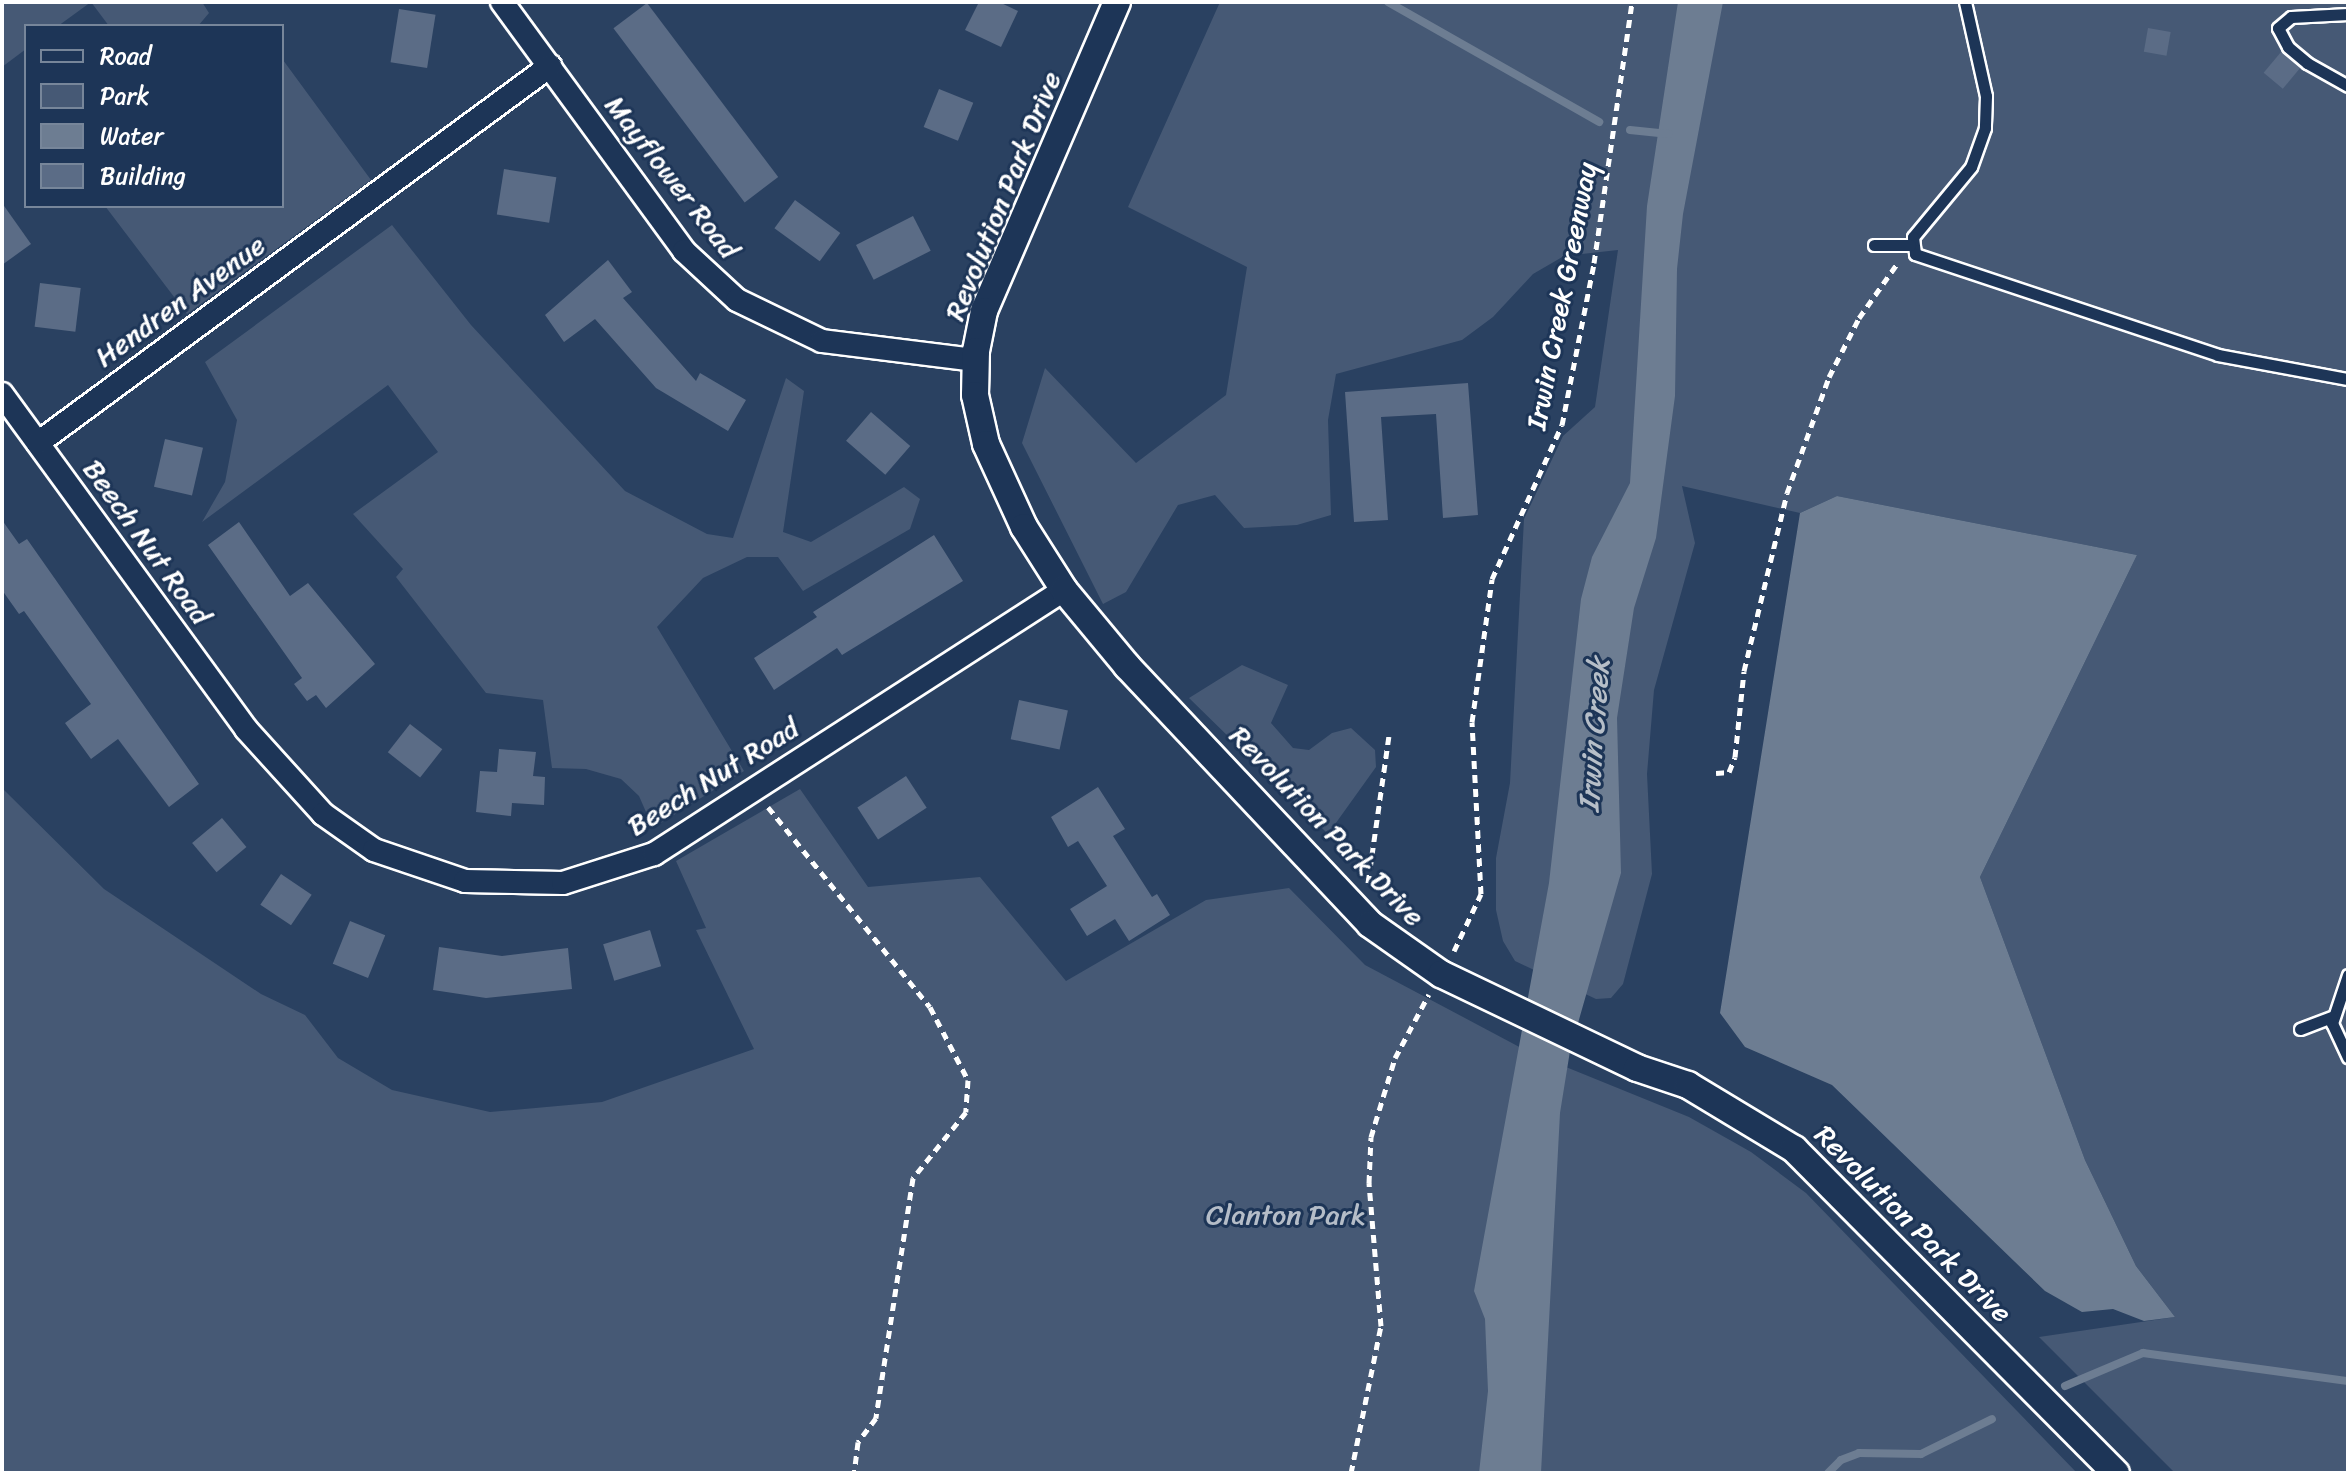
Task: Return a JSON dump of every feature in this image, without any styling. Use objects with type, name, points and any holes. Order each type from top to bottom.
[{"type":"street","name":"Mayflower Road","points":[[502,2],[684,251],[737,300],[822,341],[975,360]]},
{"type":"street","name":"Revolution Park Drive","points":[[1117,2],[984,311],[975,360],[975,395],[986,444],[1019,517],[1064,590],[1127,666],[1370,924],[1405,953],[1502,1005],[1598,1049],[1688,1085],[1794,1149],[2116,1473]]},
{"type":"street","name":"Hendren Avenue","points":[[38,443],[550,66]]},
{"type":"street","name":"Beech Nut Road","points":[[2,394],[246,729],[323,814],[374,850],[465,881],[563,883],[654,854],[1064,590]]},
{"type":"lane","points":[[1910,245],[1971,167],[1982,143],[1986,96],[1965,2]]},
{"type":"lane","points":[[2348,14],[2291,17],[2278,28],[2288,47],[2307,63],[2348,86]]},
{"type":"lane","points":[[1874,245],[1910,245],[1935,262],[2180,344],[2348,379]]},
{"type":"lane","points":[[2348,975],[2332,1017],[2333,1031],[2348,1057]]},
{"type":"lane","points":[[2300,1029],[2332,1017]]},
{"type":"path","name":"Irwin Creek Greenway","points":[[1450,959],[1478,909],[1481,863],[1472,722],[1492,579],[1555,444],[1567,404],[1632,2]]},
{"type":"path","points":[[1716,773],[1729,772],[1735,757],[1744,671],[1759,597],[1787,493],[1829,377],[1859,318],[1910,245]]},
{"type":"path","points":[[1368,883],[1389,736]]},
{"type":"path","points":[[765,803],[930,1007],[968,1080],[962,1119],[924,1159],[913,1178],[876,1418],[858,1442],[854,1473]]},
{"type":"path","points":[[1351,1473],[1381,1326],[1369,1183],[1371,1137],[1395,1058],[1432,989]]},
{"type":"green space","points":[[2,2],[91,2],[61,24],[24,24],[24,50],[2,67]]},
{"type":"green space","points":[[91,2],[202,2],[209,13],[200,24],[108,24]]},
{"type":"green space","points":[[1220,2],[2348,2],[2348,1473],[2175,1473],[2039,1337],[2175,1317],[2136,1266],[2085,1160],[1980,877],[2137,555],[1837,496],[1800,513],[1682,486],[1695,543],[1654,690],[1647,774],[1652,874],[1623,984],[1611,998],[1596,999],[1515,961],[1503,941],[1496,910],[1496,858],[1510,783],[1524,519],[1563,436],[1595,407],[1618,250],[1564,256],[1533,274],[1493,317],[1462,340],[1336,374],[1328,420],[1331,515],[1297,525],[1244,528],[1215,495],[1178,505],[1126,592],[1103,604],[1022,443],[1045,368],[1136,463],[1226,395],[1247,267],[1128,207]]},
{"type":"green space","points":[[284,61],[371,180],[187,314],[107,208],[284,208]]},
{"type":"green space","points":[[392,225],[471,325],[625,491],[707,534],[733,538],[786,378],[804,391],[783,532],[811,542],[904,487],[920,499],[910,529],[803,591],[778,557],[747,557],[703,578],[657,627],[744,771],[653,828],[639,796],[621,779],[586,769],[552,768],[543,700],[486,693],[396,577],[403,569],[353,514],[438,452],[388,385],[202,522],[225,482],[237,420],[205,362]]},
{"type":"green space","points":[[1242,665],[1288,685],[1271,723],[1293,748],[1309,750],[1332,733],[1351,728],[1375,750],[1376,767],[1328,834],[1189,698]]},
{"type":"green space","name":"Clanton Park","points":[[2,788],[104,889],[261,994],[305,1015],[338,1058],[392,1090],[490,1112],[602,1102],[754,1049],[696,930],[706,928],[676,861],[800,789],[868,887],[980,877],[1066,981],[1206,900],[1289,888],[1365,965],[1529,1052],[1689,1117],[1751,1152],[1806,1193],[2077,1473],[2,1473]]},
{"type":"water","name":"Irwin Creek","points":[[1678,2],[1723,2],[1683,214],[1677,269],[1675,396],[1656,538],[1634,608],[1617,718],[1621,873],[1570,1051],[1560,1113],[1541,1473],[1479,1473],[1488,1391],[1485,1319],[1474,1291],[1549,883],[1581,599],[1592,557],[1630,483],[1647,206]]},
{"type":"water","points":[[1837,496],[2137,555],[1980,877],[2085,1160],[2136,1266],[2175,1317],[2144,1321],[2113,1309],[2082,1312],[2045,1291],[1832,1085],[1745,1047],[1720,1013],[1800,513]]},
{"type":"building","points":[[979,2],[999,2],[1018,11],[1001,47],[965,30]]},
{"type":"building","points":[[647,3],[778,177],[745,202],[613,28]]},
{"type":"building","points":[[399,9],[436,15],[427,68],[391,62]]},
{"type":"building","points":[[2148,28],[2171,32],[2166,56],[2144,52]]},
{"type":"building","points":[[2281,52],[2300,68],[2283,89],[2264,73]]},
{"type":"building","points":[[939,89],[973,103],[958,141],[924,127]]},
{"type":"building","points":[[504,169],[556,177],[549,223],[497,214]]},
{"type":"building","points":[[795,200],[840,233],[820,261],[774,228]]},
{"type":"building","points":[[2,203],[31,244],[2,265]]},
{"type":"building","points":[[913,216],[931,251],[874,280],[856,245]]},
{"type":"building","points":[[608,260],[632,292],[623,298],[696,381],[700,373],[746,400],[728,431],[656,388],[595,319],[564,342],[545,315]]},
{"type":"building","points":[[40,283],[81,288],[75,332],[35,327]]},
{"type":"building","points":[[1468,383],[1478,515],[1443,518],[1436,414],[1381,417],[1388,520],[1354,522],[1345,392]]},
{"type":"building","points":[[871,412],[910,446],[885,475],[846,441]]},
{"type":"building","points":[[165,439],[203,448],[192,496],[154,487]]},
{"type":"building","points":[[2,520],[19,544],[27,539],[199,784],[169,807],[118,739],[91,759],[65,723],[91,704],[24,611],[19,614],[2,590]]},
{"type":"building","points":[[239,522],[290,596],[308,583],[375,664],[326,708],[316,695],[307,701],[294,684],[302,678],[208,545]]},
{"type":"building","points":[[934,535],[963,581],[842,655],[837,648],[774,690],[754,658],[817,617],[813,612]]},
{"type":"building","points":[[1019,700],[1068,710],[1060,750],[1011,739]]},
{"type":"building","points":[[410,724],[442,749],[420,778],[388,752]]},
{"type":"building","points":[[499,749],[536,752],[533,776],[545,777],[544,805],[512,803],[511,816],[476,812],[480,771],[497,772]]},
{"type":"building","points":[[906,776],[927,808],[878,839],[857,808]]},
{"type":"building","points":[[1098,787],[1125,829],[1113,836],[1152,897],[1157,894],[1170,915],[1129,941],[1115,919],[1087,936],[1070,909],[1107,886],[1078,841],[1068,847],[1051,817]]},
{"type":"building","points":[[222,818],[246,847],[217,872],[192,843]]},
{"type":"building","points":[[281,874],[312,895],[291,925],[260,905]]},
{"type":"building","points":[[350,921],[385,935],[368,978],[333,964]]},
{"type":"building","points":[[650,930],[661,966],[614,981],[603,944]]},
{"type":"building","points":[[439,947],[502,956],[568,948],[572,989],[486,998],[433,990]]},
{"type":"waterway","points":[[1388,2],[1599,122]]},
{"type":"waterway","points":[[1630,130],[1669,134]]},
{"type":"waterway","points":[[2065,1386],[2143,1353],[2348,1381]]},
{"type":"waterway","points":[[1828,1473],[1841,1460],[1859,1453],[1921,1454],[1992,1419]]}]
